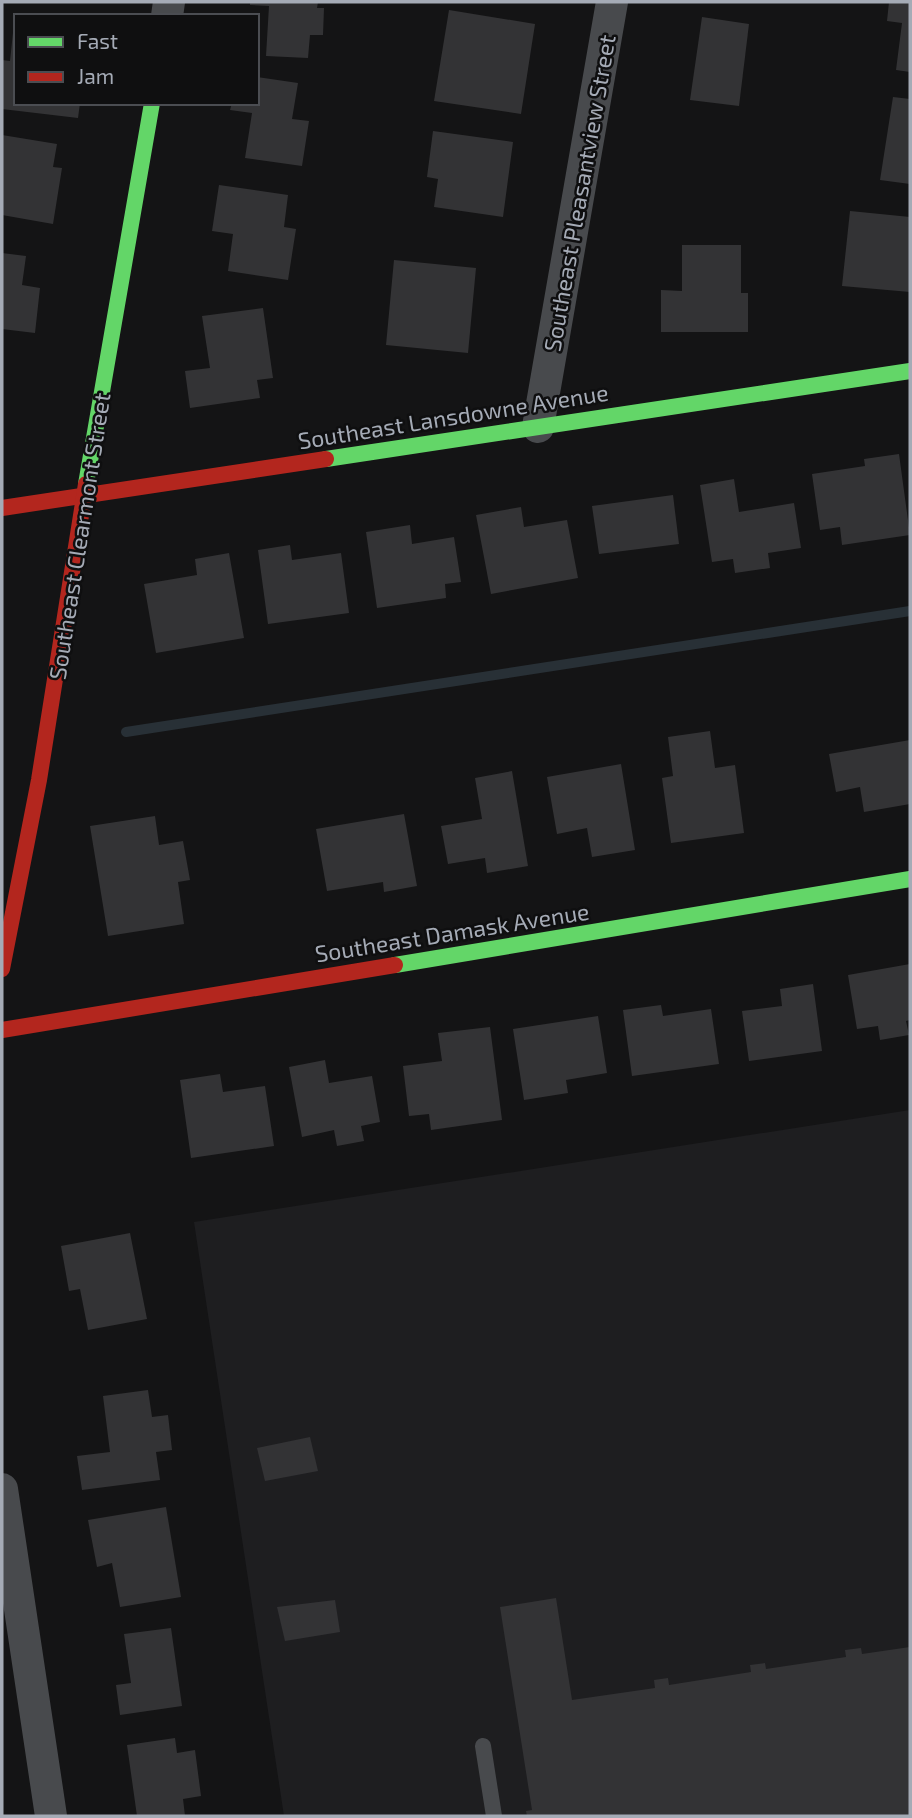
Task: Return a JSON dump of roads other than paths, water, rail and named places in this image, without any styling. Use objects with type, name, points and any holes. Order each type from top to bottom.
[{"type":"street","name":"Southeast Pleasantview Street","points":[[538,427],[612,2]]},
{"type":"street","name":"Southeast Clearmont Street","points":[[2,969],[39,780],[84,495],[152,105]]},
{"type":"street","name":"Southeast Lansdowne Avenue","points":[[2,508],[910,371]]},
{"type":"street","name":"Southeast Damask Avenue","points":[[2,1030],[910,879]]},
{"type":"street","points":[[2,1489],[51,1816]]},
{"type":"lane","points":[[483,1746],[494,1816]]},
{"type":"waterway","points":[[126,732],[910,611]]}]
